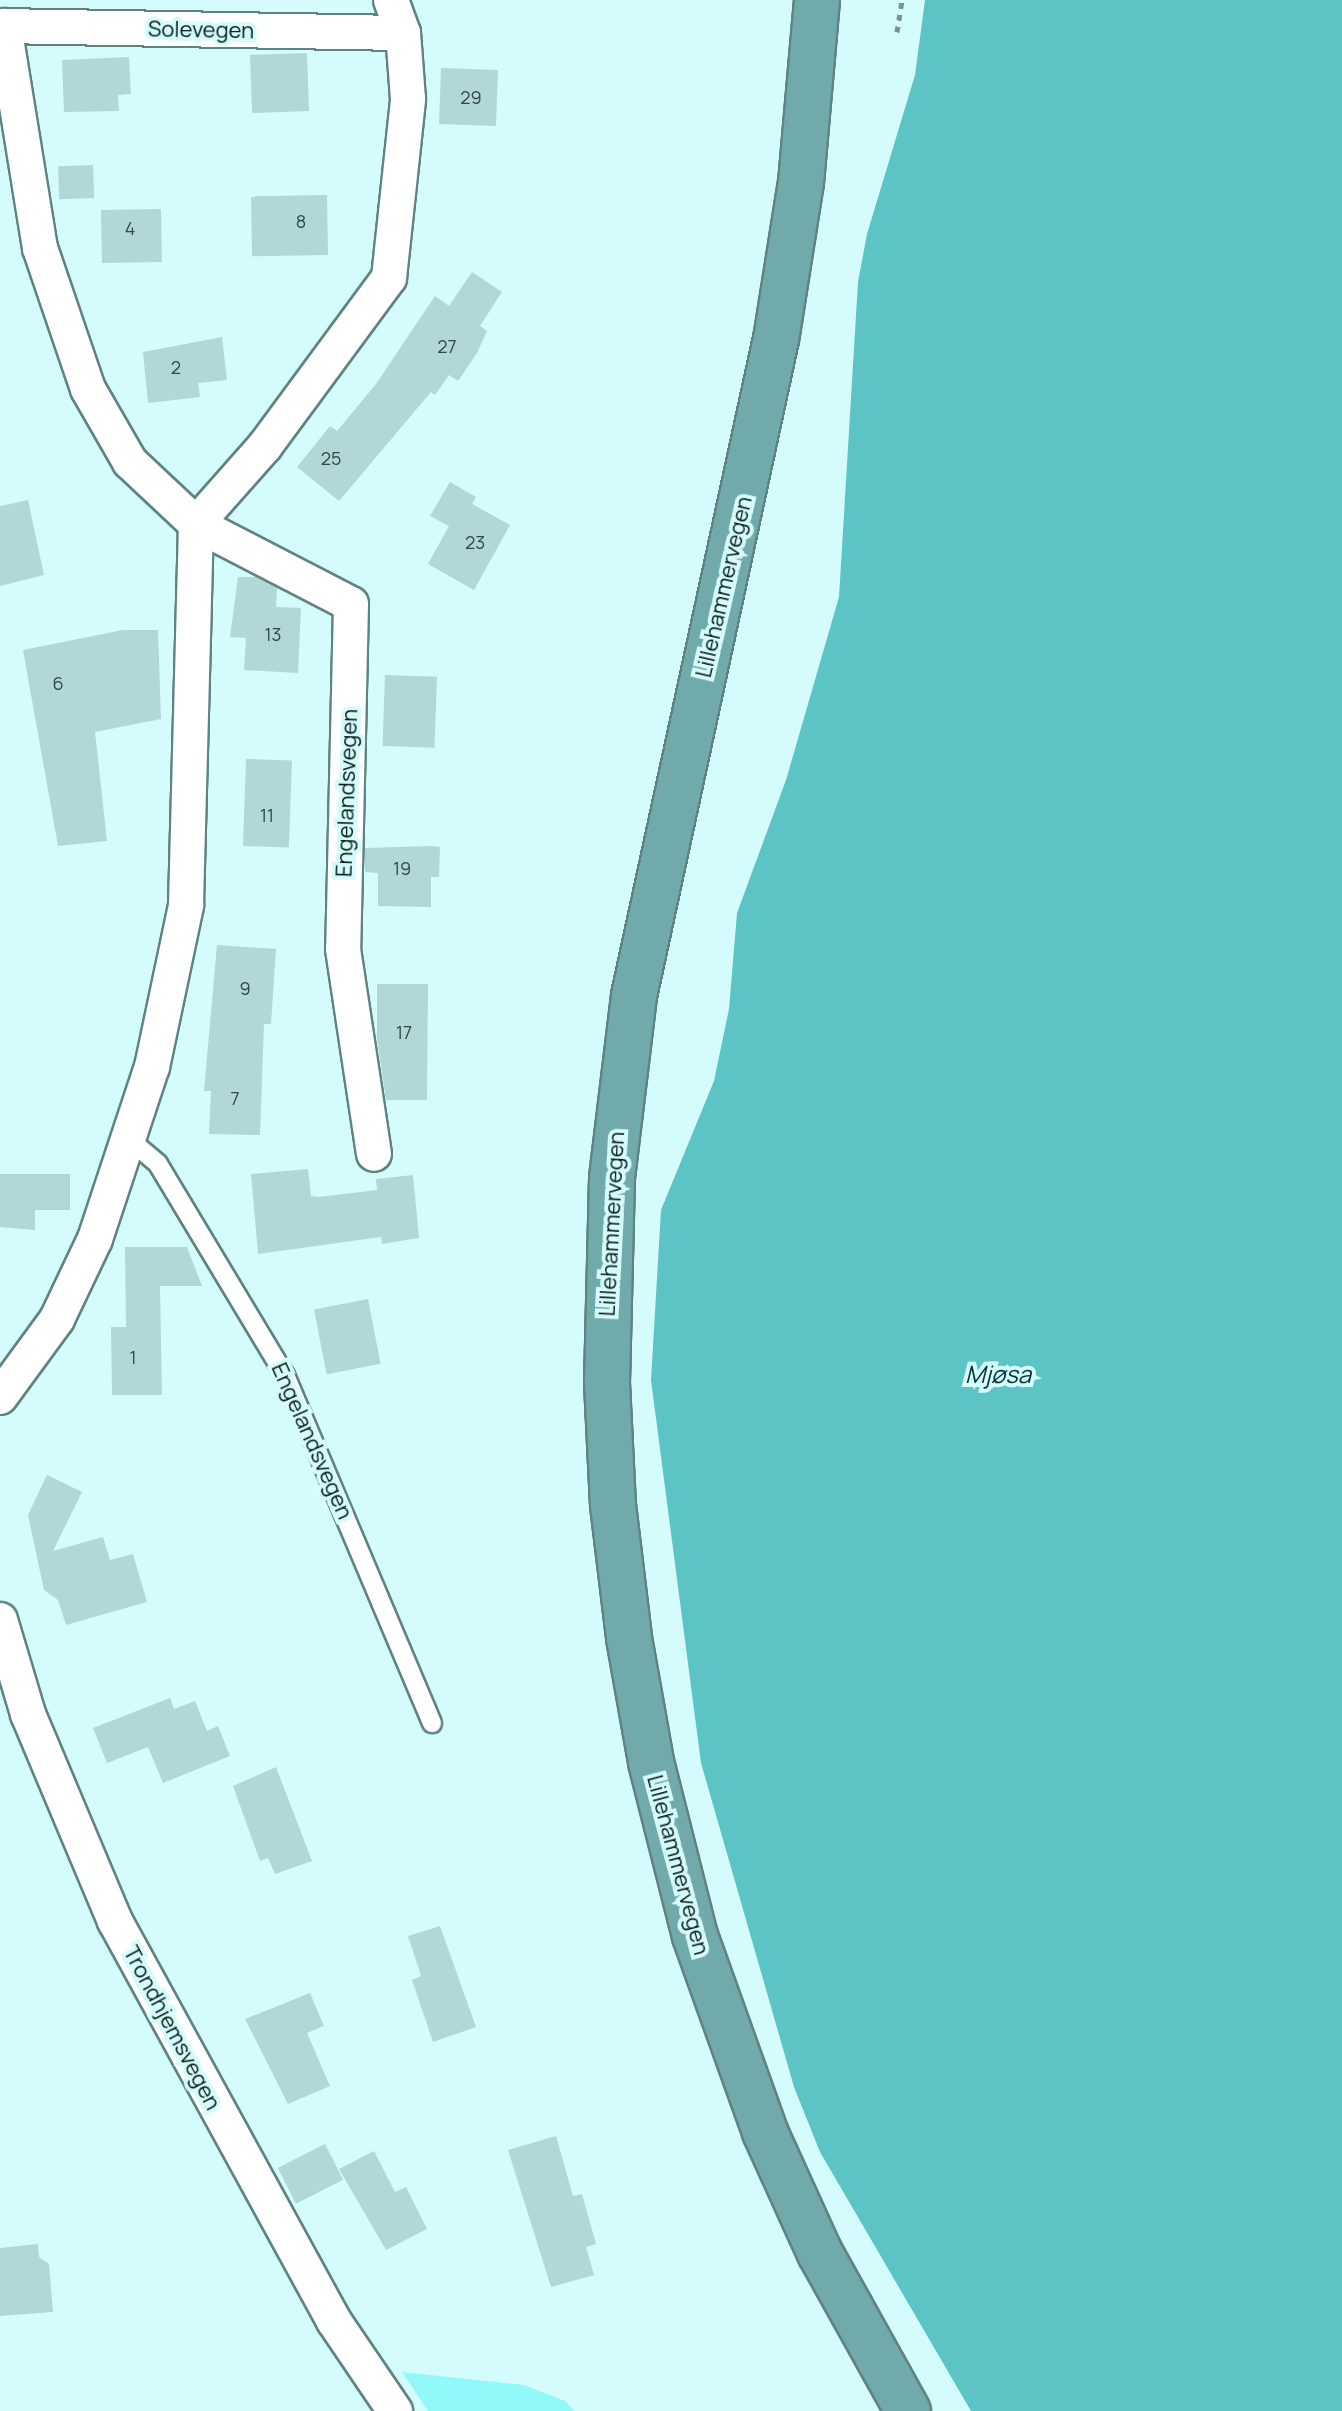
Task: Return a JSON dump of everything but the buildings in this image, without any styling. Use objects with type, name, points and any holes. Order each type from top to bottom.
[{"type":"highway","name":"Lillehammervegen","points":[[817,0],[801,182],[776,339],[634,996],[612,1178],[607,1383],[613,1505],[629,1638],[651,1762],[695,1936],[765,2132],[820,2253],[908,2411]]},
{"type":"street","points":[[0,1397],[57,1319],[95,1239],[131,1141],[152,1067],[186,905],[196,524],[265,446],[389,278],[408,99],[403,33],[391,0]]},
{"type":"street","points":[[2,26],[40,248],[88,389],[130,462],[196,524]]},
{"type":"street","name":"Solevegen","points":[[2,26],[403,33]]},
{"type":"street","name":"Engelandsvegen","points":[[196,524],[351,604],[343,949],[374,1154]]},
{"type":"street","name":"Trondhjemsvegen","points":[[0,1620],[28,1714],[115,1921],[334,2321],[395,2411]]},
{"type":"lane","name":"Engelandsvegen","points":[[131,1141],[158,1164],[285,1375],[432,1723]]},
{"type":"path","points":[[897,32],[902,0]]},
{"type":"shaded area","points":[[402,2372],[524,2385],[565,2401],[575,2411],[428,2411]]},
{"type":"water","name":"Mjøsa","points":[[925,0],[1342,0],[1342,2411],[971,2411],[820,2152],[794,2087],[701,1763],[651,1380],[661,1210],[714,1081],[729,1009],[737,913],[786,780],[839,597],[858,282],[867,234],[915,75]]}]
